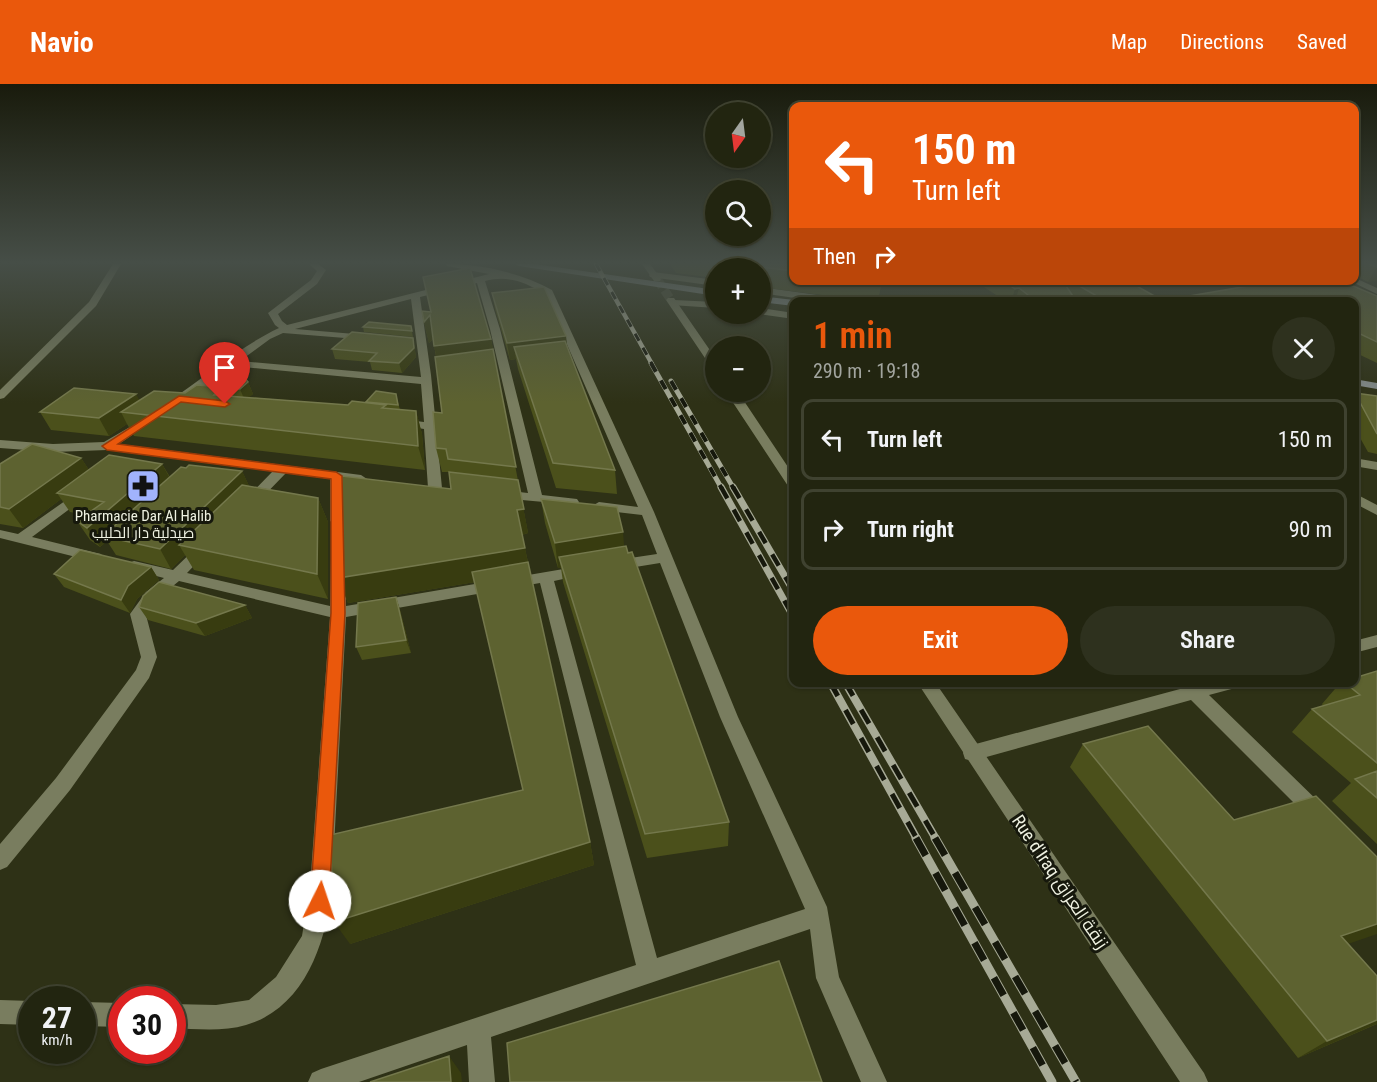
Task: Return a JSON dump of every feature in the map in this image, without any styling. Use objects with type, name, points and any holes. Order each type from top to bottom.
[{"type":"main road","points":[[1359,383],[1377,386]]},
{"type":"street","points":[[0,396],[86,311]]},
{"type":"street","points":[[276,311],[273,313],[282,329]]},
{"type":"street","points":[[107,446],[282,329],[354,311]]},
{"type":"street","points":[[415,311],[415,342],[430,376],[430,426],[435,488]]},
{"type":"street","points":[[489,311],[536,498]]},
{"type":"street","points":[[556,311],[574,357],[647,512],[729,717],[819,915],[828,978],[874,1082]]},
{"type":"street","points":[[678,311],[705,350]]},
{"type":"street","points":[[771,313],[789,315]]},
{"type":"street","points":[[282,329],[373,339]]},
{"type":"street","points":[[229,363],[430,376]]},
{"type":"street","points":[[170,405],[202,401]]},
{"type":"street","points":[[739,402],[789,478]]},
{"type":"street","points":[[384,421],[430,426]]},
{"type":"street","points":[[0,444],[53,447],[107,446],[203,464],[283,469],[380,481]]},
{"type":"street","points":[[35,460],[53,447]]},
{"type":"street","points":[[120,464],[138,451]]},
{"type":"street","points":[[1359,463],[1377,466]]},
{"type":"street","points":[[238,513],[283,469]]},
{"type":"street","points":[[186,1016],[244,1014],[260,1007],[275,996],[298,965],[311,940],[318,916],[338,613],[336,476]]},
{"type":"street","points":[[22,538],[93,484]]},
{"type":"street","points":[[491,493],[647,512]]},
{"type":"street","points":[[1359,499],[1377,511]]},
{"type":"street","points":[[0,534],[110,558],[176,577],[338,613],[666,557]]},
{"type":"street","points":[[0,860],[63,784],[143,672],[149,657],[138,614],[151,596],[176,577],[215,537]]},
{"type":"street","points":[[546,577],[649,972]]},
{"type":"street","points":[[1359,646],[1377,641]]},
{"type":"street","name":"Rue d'Iraq زنقة العراق","points":[[928,687],[1195,1082]]},
{"type":"street","points":[[972,753],[1216,687]]},
{"type":"street","points":[[1195,693],[1327,824]]},
{"type":"street","points":[[321,1082],[819,915]]},
{"type":"street","points":[[0,1012],[18,1013]]},
{"type":"street","points":[[478,1028],[482,1082]]},
{"type":"building","points":[[422,311],[483,311],[491,339],[434,346],[430,315],[424,322]]},
{"type":"building","points":[[497,311],[555,311],[566,336],[507,343]]},
{"type":"building","points":[[1359,311],[1377,311],[1377,342],[1359,333]]},
{"type":"building","points":[[369,322],[411,326],[412,331],[363,327]]},
{"type":"building","points":[[352,332],[413,338],[414,348],[399,363],[369,361],[377,353],[332,349]]},
{"type":"building","points":[[565,341],[615,470],[553,463],[514,347]]},
{"type":"building","points":[[493,349],[516,467],[448,459],[446,449],[436,448],[433,412],[442,413],[435,357]]},
{"type":"building","points":[[238,369],[248,382],[240,389],[215,387]]},
{"type":"building","points":[[197,385],[223,387],[214,395],[348,405],[352,401],[386,405],[382,408],[416,411],[418,446],[121,412],[154,391],[185,393]]},
{"type":"building","points":[[74,388],[136,394],[99,418],[40,412]]},
{"type":"building","points":[[376,391],[396,394],[398,405],[366,402]]},
{"type":"building","points":[[1359,394],[1377,396],[1377,434],[1359,400]]},
{"type":"building","points":[[32,444],[81,458],[9,509],[0,507],[0,464]]},
{"type":"building","points":[[109,455],[162,464],[87,528],[77,521],[104,502],[57,493]]},
{"type":"building","points":[[189,465],[242,471],[160,549],[103,536],[181,467],[186,468]]},
{"type":"building","points":[[449,472],[518,480],[524,509],[517,510],[525,548],[338,578],[336,501],[342,502],[342,476],[451,489]]},
{"type":"building","points":[[242,485],[318,498],[317,574],[179,545]]},
{"type":"building","points":[[541,499],[617,507],[623,532],[555,543]]},
{"type":"building","points":[[626,546],[628,553],[632,552],[729,822],[645,834],[559,557]]},
{"type":"building","points":[[80,550],[151,567],[128,586],[121,600],[54,574]]},
{"type":"building","points":[[528,562],[590,842],[334,922],[330,835],[523,790],[472,572]]},
{"type":"building","points":[[159,582],[245,605],[196,623],[139,607],[143,596]]},
{"type":"building","points":[[396,597],[406,640],[356,647],[358,603]]},
{"type":"building","points":[[1377,671],[1377,763],[1312,709],[1360,695],[1350,687],[1359,687],[1359,676]]},
{"type":"building","points":[[1148,726],[1234,820],[1316,796],[1377,857],[1377,924],[1341,936],[1377,976],[1377,1020],[1327,1041],[1083,744]]},
{"type":"building","points":[[1377,771],[1377,798],[1355,779]]},
{"type":"building","points":[[779,961],[822,1082],[510,1082],[507,1043]]},
{"type":"building","points":[[449,1056],[451,1082],[370,1082]]},
{"type":"railway","points":[[622,311],[652,364]]},
{"type":"railway","points":[[651,363],[722,489]]},
{"type":"railway","points":[[671,381],[734,489]]},
{"type":"railway","points":[[721,487],[789,609]]},
{"type":"railway","points":[[733,487],[789,583]]},
{"type":"railway","points":[[833,687],[917,839]]},
{"type":"railway","points":[[848,687],[936,839]]},
{"type":"railway","points":[[916,838],[1052,1082]]},
{"type":"railway","points":[[935,838],[1076,1082]]},
{"type":"place","name":"Pharmacie Dar Al Halib صيدلية دار الحليب","points":[[143,486]]},
{"type":"route","points":[[225,404],[179,399],[107,446],[207,461],[336,476],[338,613],[320,901]]}]
